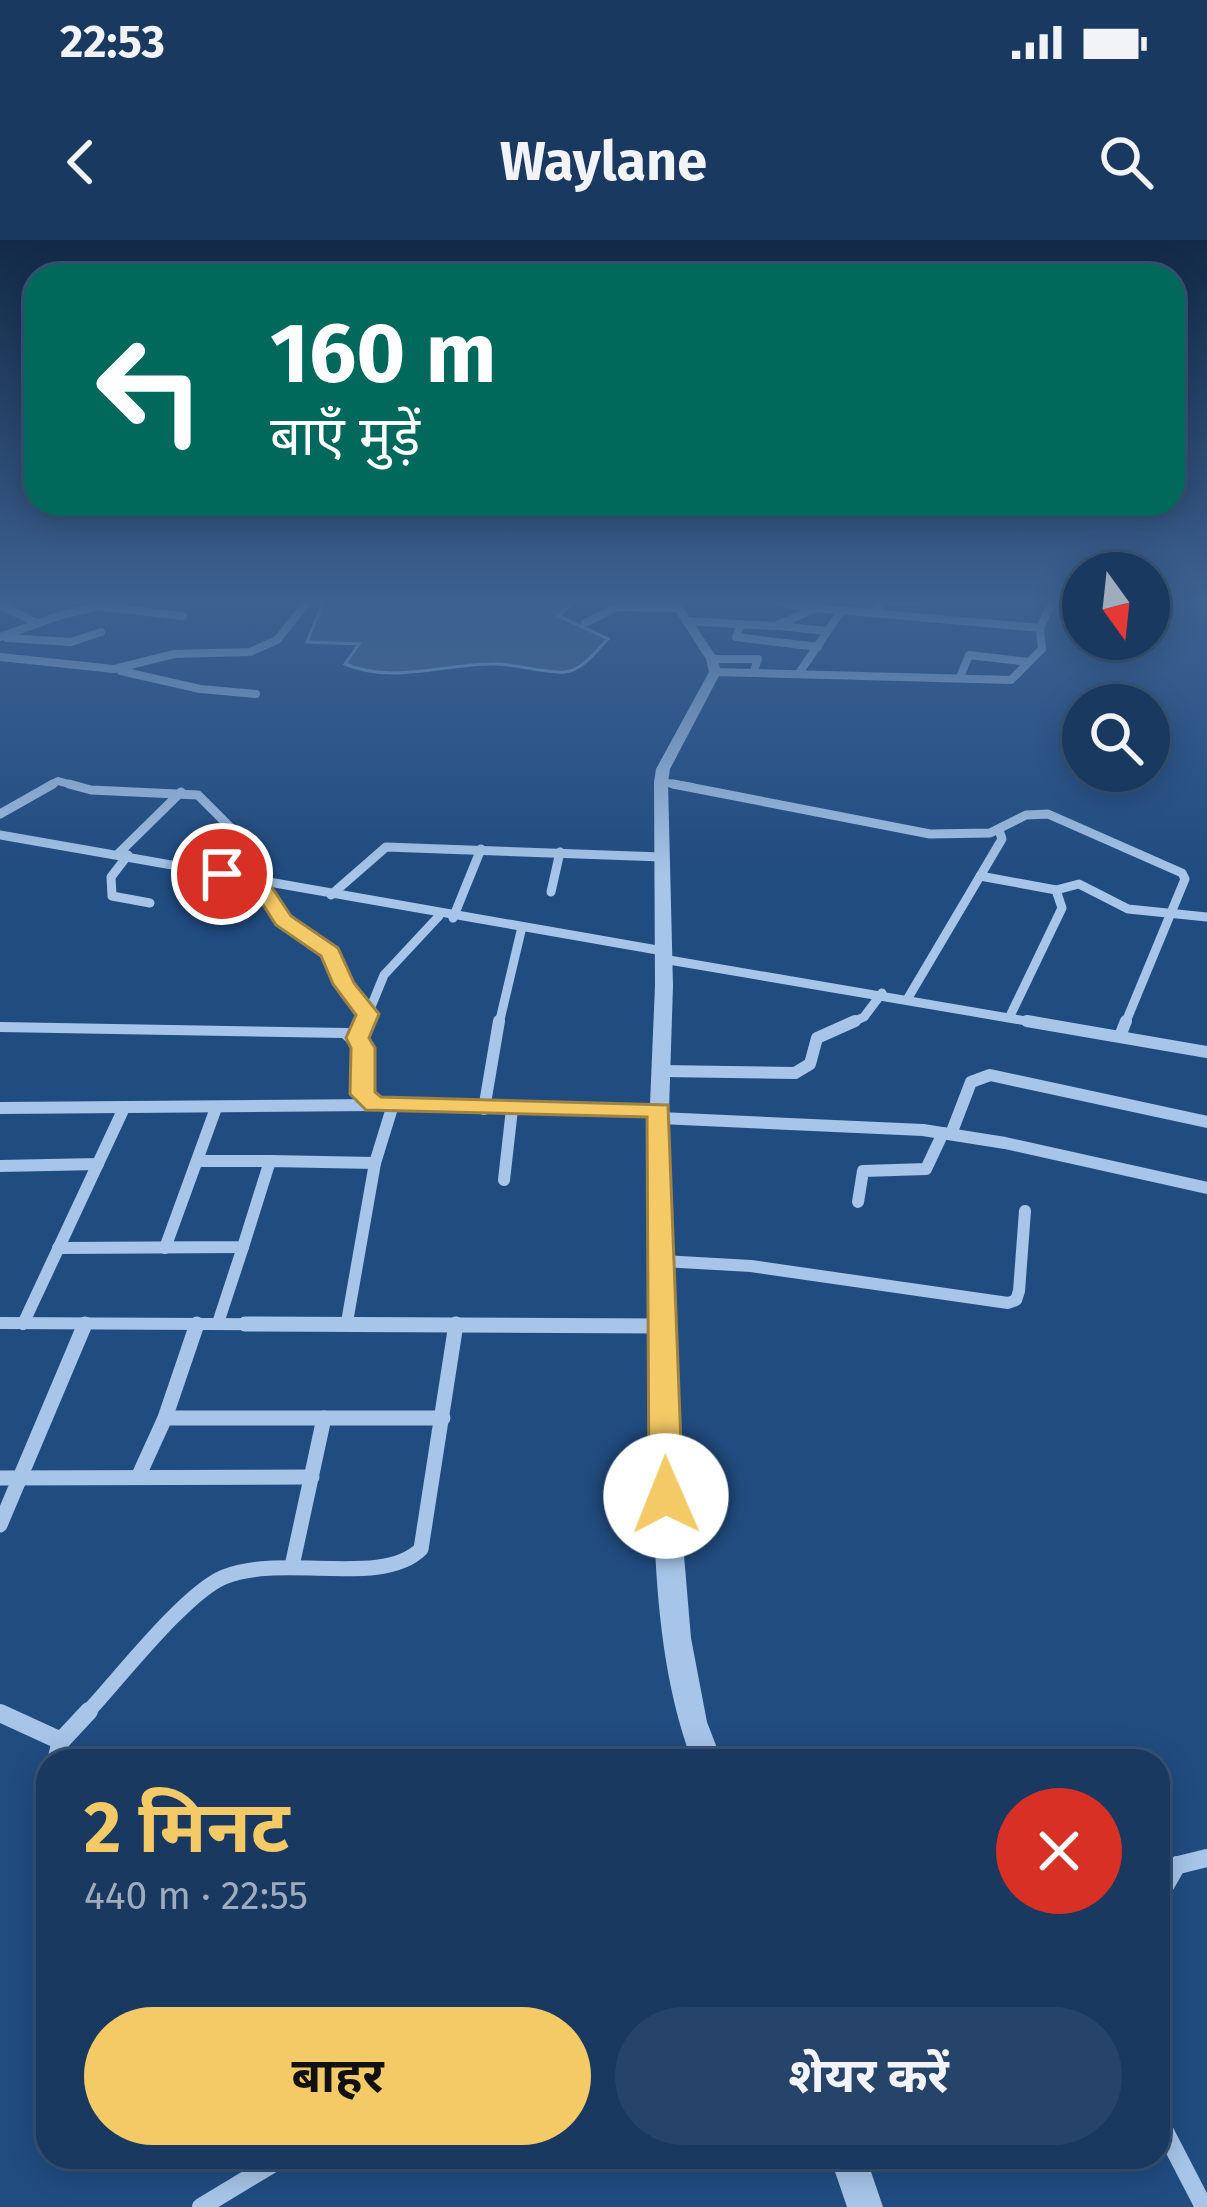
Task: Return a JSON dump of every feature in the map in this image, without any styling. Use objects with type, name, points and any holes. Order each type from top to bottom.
[{"type":"street","points":[[240,692],[256,694]]},
{"type":"street","points":[[701,692],[661,782],[659,1114],[666,1496],[677,1638],[692,1722],[702,1749]]},
{"type":"street","points":[[0,814],[58,781],[98,791],[181,792],[204,798],[216,818],[254,850],[241,878]]},
{"type":"street","points":[[661,782],[794,804],[915,833],[976,835],[999,830],[1026,814],[1048,814],[1182,873],[1185,879],[1120,1036]]},
{"type":"street","points":[[150,903],[112,896],[111,877],[123,854],[181,792]]},
{"type":"street","points":[[908,998],[1002,839],[999,830]]},
{"type":"street","points":[[0,835],[1207,1052]]},
{"type":"street","points":[[331,895],[386,848],[662,857]]},
{"type":"street","points":[[453,919],[481,849]]},
{"type":"street","points":[[551,892],[560,852]]},
{"type":"street","points":[[980,876],[1056,890],[1079,884],[1118,906],[1207,917]]},
{"type":"street","points":[[258,881],[283,920],[331,953],[344,984],[367,1014]]},
{"type":"street","points":[[1010,1016],[1062,908],[1056,890]]},
{"type":"street","points":[[383,1106],[363,1094],[363,1048],[358,1038],[390,966],[440,916]]},
{"type":"street","points":[[484,1109],[502,1004],[521,932]]},
{"type":"street","points":[[661,1071],[795,1073],[806,1069],[817,1038],[864,1017],[882,993]]},
{"type":"street","points":[[0,1027],[326,1031],[358,1038]]},
{"type":"street","points":[[858,1202],[863,1171],[926,1168],[971,1082],[990,1075],[1207,1122]]},
{"type":"street","points":[[346,1322],[383,1106]]},
{"type":"street","points":[[0,1108],[383,1106],[787,1121],[947,1134],[1207,1188]]},
{"type":"street","points":[[23,1324],[124,1108]]},
{"type":"street","points":[[165,1248],[216,1108]]},
{"type":"street","points":[[504,1180],[512,1109]]},
{"type":"street","points":[[197,1161],[375,1163]]},
{"type":"street","points":[[218,1323],[270,1161]]},
{"type":"street","points":[[1,1166],[98,1164]]},
{"type":"street","points":[[662,1261],[751,1266],[1008,1304],[1019,1291],[1025,1211]]},
{"type":"street","points":[[58,1248],[243,1247]]},
{"type":"street","points":[[0,1323],[663,1326]]},
{"type":"street","points":[[139,1475],[165,1418],[196,1323]]},
{"type":"street","points":[[59,1749],[61,1741],[205,1586],[236,1570],[292,1566],[388,1569],[407,1563],[421,1549],[456,1323]]},
{"type":"street","points":[[0,1526],[85,1324]]},
{"type":"street","points":[[165,1418],[443,1418]]},
{"type":"street","points":[[292,1566],[324,1418]]},
{"type":"street","points":[[0,1478],[312,1477]]},
{"type":"street","points":[[0,1713],[61,1741]]},
{"type":"street","points":[[1170,1867],[1207,1858]]},
{"type":"street","points":[[1170,2141],[1204,2207]]},
{"type":"street","points":[[201,2207],[264,2169]]},
{"type":"street","points":[[852,2169],[865,2207]]},
{"type":"route","points":[[222,874],[258,881],[283,920],[331,953],[344,984],[367,1014],[358,1038],[363,1048],[363,1094],[374,1105],[659,1110],[666,1496]]}]
